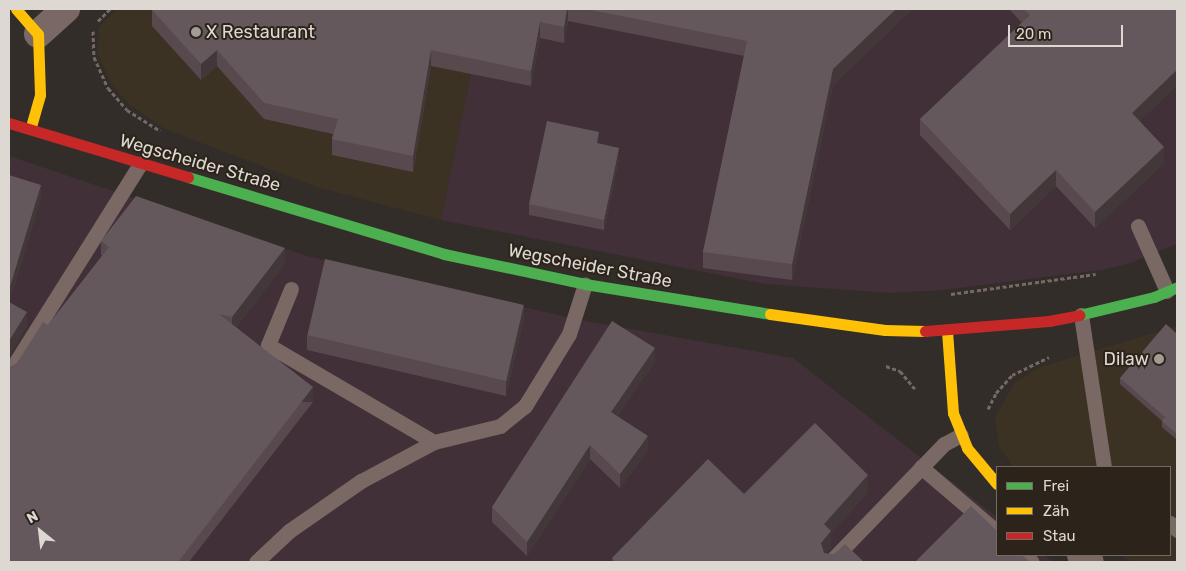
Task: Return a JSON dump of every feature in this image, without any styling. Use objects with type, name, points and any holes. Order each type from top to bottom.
[{"type":"street","points":[[16,9],[38,34],[40,95],[30,129]]},
{"type":"street","points":[[38,34],[66,9]]},
{"type":"street","name":"Wegscheider Straße","points":[[9,123],[444,254],[585,284],[825,323],[885,330],[946,331],[1081,315],[1172,289]]},
{"type":"street","points":[[946,331],[953,413],[967,448],[996,483]]},
{"type":"lane","points":[[9,373],[140,164]]},
{"type":"lane","points":[[1138,226],[1172,289]]},
{"type":"lane","points":[[256,562],[289,531],[360,481],[434,442],[500,426],[524,406],[569,334],[585,284]]},
{"type":"lane","points":[[291,289],[268,345],[434,442]]},
{"type":"lane","points":[[1081,315],[1104,466]]},
{"type":"lane","points":[[830,562],[944,444],[962,435]]},
{"type":"lane","points":[[921,467],[996,531]]},
{"type":"path","points":[[110,9],[92,33],[94,57],[108,88],[127,110],[163,132]]},
{"type":"path","points":[[944,295],[1099,274]]},
{"type":"path","points":[[987,412],[996,393],[1012,375],[1037,360],[1085,348]]},
{"type":"path","points":[[884,365],[900,372],[918,395]]},
{"type":"shaded area","points":[[117,9],[484,9],[441,220],[317,187],[165,129],[130,105],[111,84],[98,54],[99,27]]},
{"type":"shaded area","points":[[484,9],[1126,9],[1177,62],[1177,244],[1128,264],[1101,270],[944,290],[889,293],[765,284],[441,220]]},
{"type":"shaded area","points":[[9,156],[307,256],[575,319],[793,358],[996,516],[996,556],[1045,556],[1053,562],[9,562]]},
{"type":"shaded area","points":[[1177,326],[1177,562],[1131,562],[1123,556],[1171,556],[1171,466],[1012,466],[999,446],[995,418],[1014,383],[1040,367]]},
{"type":"building","points":[[567,9],[564,27],[540,22],[531,71],[431,50],[413,156],[332,139],[338,119],[264,103],[217,50],[201,64],[152,10]]},
{"type":"building","points":[[586,9],[896,9],[833,69],[792,264],[703,252],[747,41]]},
{"type":"building","points":[[1024,9],[1177,9],[1177,70],[1132,113],[1164,147],[1095,212],[1056,170],[1010,214],[920,119],[1030,15]]},
{"type":"building","points":[[547,121],[599,132],[597,143],[619,148],[604,220],[529,204]]},
{"type":"building","points":[[9,175],[41,185],[9,290]]},
{"type":"building","points":[[136,196],[285,248],[232,317],[219,314],[313,387],[178,562],[9,562],[9,367],[17,363],[43,322],[48,325],[109,247],[101,241]]},
{"type":"building","points":[[325,259],[524,305],[506,381],[307,335]]},
{"type":"building","points":[[9,302],[27,312],[9,341]]},
{"type":"building","points":[[612,321],[655,348],[611,412],[648,436],[620,474],[590,445],[527,542],[492,507]]},
{"type":"building","name":"Dilaw","points":[[1166,324],[1177,334],[1177,434],[1162,421],[1165,417],[1120,378]]},
{"type":"building","points":[[815,423],[868,475],[824,524],[831,531],[821,543],[824,553],[833,555],[845,544],[864,562],[616,562],[612,558],[708,459],[744,494]]},
{"type":"building","points":[[971,506],[996,530],[996,556],[1023,556],[1030,562],[915,562]]},
{"type":"traffic: fast","points":[[188,177],[444,254],[585,284],[770,314]]},
{"type":"traffic: fast","points":[[1079,315],[1154,297],[1177,287]]},
{"type":"traffic: slow","points":[[16,9],[38,34],[40,95],[30,129]]},
{"type":"traffic: slow","points":[[770,314],[885,330],[925,331]]},
{"type":"traffic: slow","points":[[947,331],[953,413],[967,448],[996,483]]},
{"type":"traffic: jam","points":[[9,123],[188,177]]},
{"type":"traffic: jam","points":[[925,331],[1049,321],[1079,315]]},
{"type":"place","name":"X Restaurant","points":[[196,32]]},
{"type":"place","name":"Dilaw","points":[[1159,359]]}]
